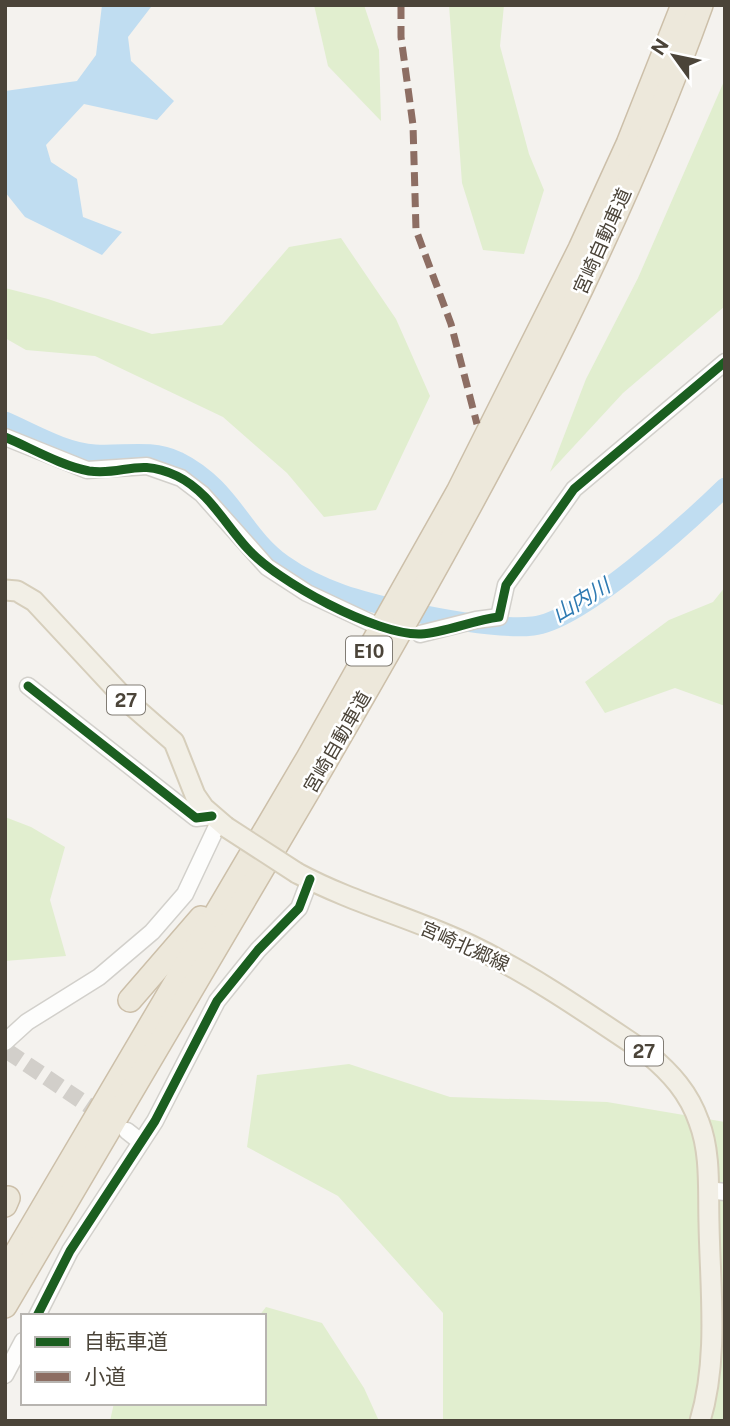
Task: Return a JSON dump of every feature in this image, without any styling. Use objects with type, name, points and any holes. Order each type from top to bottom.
[{"type":"highway","name":"宮崎自動車道","points":[[5,1272],[308,758],[446,514],[531,351],[628,144],[683,5]]},
{"type":"highway","name":"宮崎自動車道","points":[[5,1306],[436,568],[519,413],[592,264],[672,82],[701,5]]},
{"type":"highway","points":[[130,1000],[206,911],[283,787],[308,758]]},
{"type":"main road","name":"宮崎北郷線","points":[[5,590],[17,591],[34,601],[127,701],[174,741],[195,795],[219,822],[304,876],[468,944],[512,966],[648,1054],[669,1071],[686,1094],[700,1123],[716,1191],[710,1359],[700,1421]]},
{"type":"street","points":[[420,634],[499,617],[506,585],[574,489],[725,362]]},
{"type":"street","points":[[5,437],[87,470],[147,466],[181,478],[202,494],[267,567],[307,593],[371,623]]},
{"type":"street","points":[[6,1047],[44,1010],[99,977],[152,932],[185,894],[219,822],[196,818],[28,686]]},
{"type":"street","points":[[38,1314],[70,1251],[141,1142],[217,1001],[258,950],[299,908],[304,876]]},
{"type":"street","points":[[127,1132],[141,1142]]},
{"type":"street","points":[[5,1375],[21,1346]]},
{"type":"green space","points":[[314,5],[364,5],[379,50],[381,121],[328,66]]},
{"type":"green space","points":[[449,5],[504,5],[500,46],[529,154],[544,190],[524,254],[483,250],[462,183]]},
{"type":"green space","points":[[725,79],[725,306],[623,393],[550,472],[586,379],[638,278]]},
{"type":"green space","points":[[341,238],[396,319],[430,396],[376,510],[324,517],[287,473],[223,417],[95,356],[26,350],[5,338],[5,288],[48,299],[152,334],[222,325],[289,247]]},
{"type":"green space","points":[[725,587],[725,706],[675,688],[605,713],[585,682],[669,620],[713,602]]},
{"type":"green space","points":[[5,817],[31,827],[65,847],[50,900],[66,956],[5,961]]},
{"type":"green space","points":[[349,1064],[450,1097],[607,1102],[725,1122],[725,1421],[443,1421],[443,1313],[338,1196],[247,1147],[257,1075]]},
{"type":"green space","points":[[266,1307],[322,1323],[364,1388],[379,1421],[110,1421],[114,1405],[266,1405],[266,1314],[261,1314]]},
{"type":"water","points":[[102,5],[151,7],[128,37],[131,61],[174,101],[157,120],[84,104],[46,145],[51,162],[77,179],[83,217],[122,232],[102,255],[25,217],[5,192],[5,91],[77,81],[96,55]]},
{"type":"waterway","name":"山内川","points":[[5,421],[60,446],[83,452],[147,454],[178,461],[211,484],[269,552],[283,564],[312,581],[342,594],[374,603],[487,625],[533,626],[554,620],[578,607],[633,568],[725,487]]},
{"type":"tunnel","points":[[7,1051],[107,1118]]},
{"type":"marked path","points":[[401,5],[401,37],[413,125],[416,230],[451,324],[477,424]]},
{"type":"cycle path","points":[[5,437],[79,469],[101,472],[141,467],[177,476],[198,490],[247,548],[280,576],[354,616],[379,626],[421,634],[499,617],[506,585],[574,489],[725,362]]},
{"type":"cycle path","points":[[28,686],[196,818],[212,816]]},
{"type":"cycle path","points":[[38,1314],[70,1251],[155,1121],[217,1001],[258,950],[299,908],[310,879]]}]
